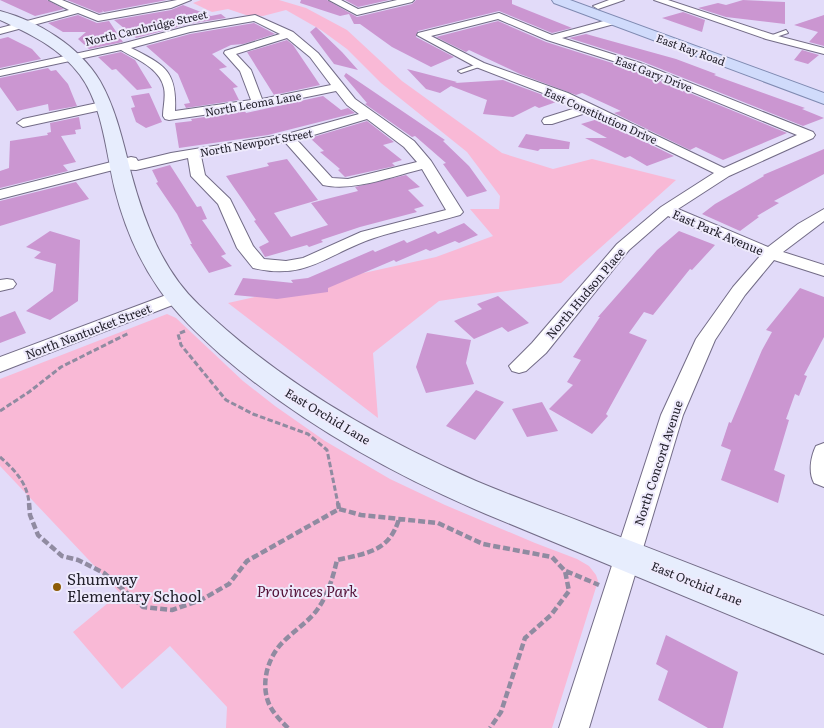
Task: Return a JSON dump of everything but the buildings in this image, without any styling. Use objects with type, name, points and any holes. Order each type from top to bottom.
[{"type":"main road","name":"East Ray Road","points":[[558,0],[824,99]]},
{"type":"main road","name":"East Ray Road","points":[[583,0],[824,87]]},
{"type":"street","points":[[54,0],[98,18],[171,5],[186,0]]},
{"type":"street","points":[[334,0],[357,12],[409,0]]},
{"type":"street","points":[[598,6],[619,0]]},
{"type":"street","points":[[659,0],[770,37],[824,52]]},
{"type":"street","points":[[678,6],[693,2]]},
{"type":"street","points":[[7,24],[79,10]]},
{"type":"street","name":"East Constitution Drive","points":[[498,16],[422,35],[480,66],[564,96],[724,173]]},
{"type":"street","name":"East Gary Drive","points":[[498,16],[551,38],[636,65],[808,135]]},
{"type":"street","name":"North Cambridge Street","points":[[0,73],[189,30],[255,18],[289,34]]},
{"type":"street","points":[[551,38],[615,21]]},
{"type":"street","name":"East Orchid Lane","points":[[7,24],[40,34],[60,46],[91,80],[102,106],[130,207],[141,236],[177,297],[221,342],[277,385],[357,435],[446,482],[824,635]]},
{"type":"street","points":[[194,154],[198,176],[225,202],[245,248],[259,264],[286,266],[307,263],[367,236],[455,212],[426,164],[409,144],[352,102],[337,87],[314,55],[289,34],[229,52],[245,70],[258,103]]},
{"type":"street","name":"North Leoma Lane","points":[[122,46],[157,67],[166,77],[170,89],[169,116],[258,103],[337,87]]},
{"type":"street","points":[[23,123],[102,106]]},
{"type":"street","points":[[548,121],[590,108]]},
{"type":"street","name":"North Newport Street","points":[[0,196],[78,174],[119,165],[136,166],[171,157],[288,138],[369,115]]},
{"type":"street","name":"North Hudson Place","points":[[519,366],[539,348],[623,247],[666,210],[724,173],[808,135]]},
{"type":"street","points":[[288,138],[328,182],[348,183],[426,164]]},
{"type":"street","name":"East Park Avenue","points":[[666,210],[770,254],[798,261],[824,272]]},
{"type":"street","name":"North Concord Avenue","points":[[574,728],[672,415],[706,339],[739,291],[770,254],[824,214]]},
{"type":"street","name":"East Park Avenue","points":[[770,254],[796,272],[824,283]]},
{"type":"street","name":"North Nantucket Street","points":[[0,365],[177,297]]},
{"type":"street","points":[[823,477],[824,452]]},
{"type":"lane","points":[[770,37],[786,32]]},
{"type":"lane","points":[[461,71],[480,66]]},
{"type":"path","points":[[180,324],[186,330],[178,334],[181,345],[226,400],[254,414],[308,434],[327,450],[339,509]]},
{"type":"path","points":[[0,411],[29,392],[61,367],[130,332]]},
{"type":"path","points":[[0,457],[16,471],[29,495],[30,515],[38,535],[62,556],[78,560],[104,572],[143,607],[172,610],[201,600],[229,584],[247,561],[339,509],[361,515],[438,523],[483,544],[552,557],[565,571],[617,592]]},
{"type":"path","points":[[288,728],[268,704],[264,684],[271,662],[282,643],[305,623],[319,607],[330,586],[337,560],[381,548],[391,541],[396,532],[399,519]]},
{"type":"path","points":[[490,728],[501,712],[525,638],[551,615],[569,591],[565,571]]},
{"type":"green space","points":[[201,0],[279,0],[306,8],[347,30],[402,81],[502,153],[553,169],[592,159],[676,180],[561,283],[439,301],[373,353],[378,418],[228,303],[436,257],[493,236],[470,209],[499,209],[500,196],[467,152],[381,83],[347,49],[321,30],[286,10],[263,16],[246,15],[228,9],[212,12],[193,3]]},
{"type":"green space","name":"Provinces Park","points":[[167,314],[176,318],[243,381],[325,441],[390,479],[445,505],[577,559],[589,566],[598,581],[552,728],[226,728],[227,707],[170,646],[122,689],[73,632],[120,593],[0,466],[0,379]]},
{"type":"place","name":"Shumway Elementary School","points":[[57,587]]}]
